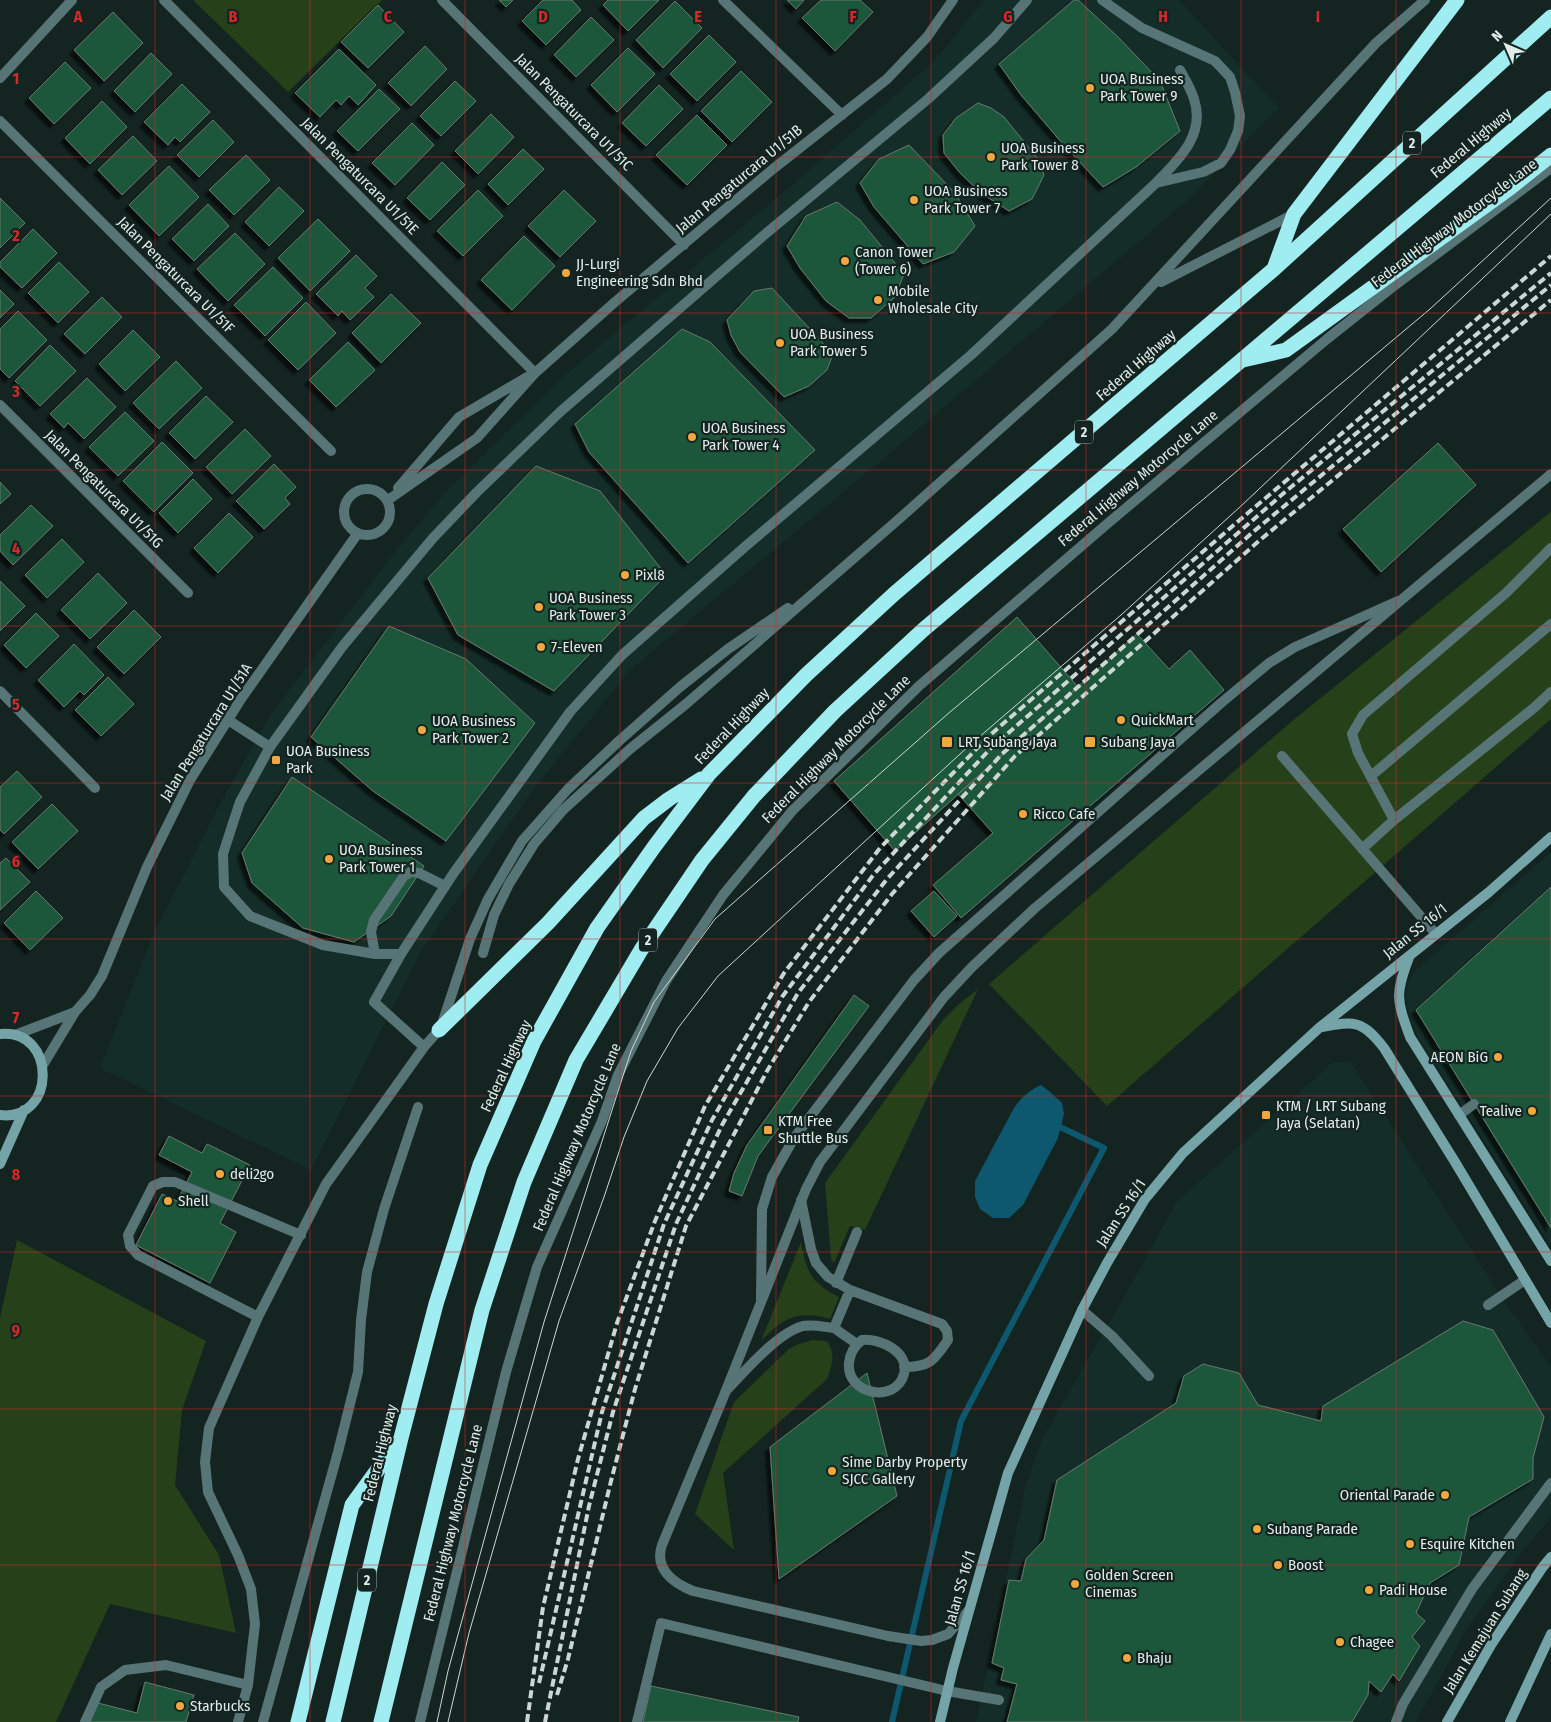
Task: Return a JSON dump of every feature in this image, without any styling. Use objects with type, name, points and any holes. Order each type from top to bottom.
[{"type":"highway","points":[[1274,270],[1294,214],[1457,0]]},
{"type":"highway","name":"Federal Highway","points":[[333,1722],[401,1438],[436,1304],[480,1165],[534,1040],[598,928],[654,848],[709,774],[806,675],[894,594],[1274,270],[1551,17]]},
{"type":"highway","name":"Federal Highway","points":[[381,1722],[482,1310],[524,1182],[576,1060],[641,950],[702,860],[754,796],[834,711],[923,630],[1551,98]]},
{"type":"highway","points":[[1240,361],[1286,350],[1510,188],[1551,155]]},
{"type":"highway","points":[[440,1030],[548,923],[644,818],[669,799],[709,774]]},
{"type":"highway","points":[[298,1722],[352,1505],[401,1438]]},
{"type":"street","points":[[0,78],[72,0]]},
{"type":"street","name":"Jalan Pengaturcara U1/51E","points":[[164,0],[535,372]]},
{"type":"street","name":"Jalan Pengaturcara U1/51C","points":[[442,0],[684,245]]},
{"type":"street","points":[[723,0],[842,114]]},
{"type":"street","name":"Jalan Pengaturcara U1/51B","points":[[388,500],[477,438],[535,372],[773,169],[887,79],[927,37],[953,0]]},
{"type":"street","points":[[400,954],[375,954],[323,945],[250,916],[224,887],[223,854],[232,822],[240,802],[270,747],[354,633],[433,538],[477,492],[560,412],[756,242],[928,99],[994,38],[1027,0]]},
{"type":"street","points":[[1102,0],[1142,28],[1215,61],[1230,77],[1235,92],[1240,116],[1238,132],[1230,150],[1221,163],[1203,172],[1156,183]]},
{"type":"street","points":[[483,953],[494,915],[509,884],[534,844],[563,810],[630,749],[686,704],[1112,329],[1376,44],[1425,0]]},
{"type":"street","points":[[424,1047],[374,1002],[400,954],[445,886],[570,712],[622,655],[747,544],[971,355],[1156,183],[1183,154],[1192,140],[1197,117],[1194,100],[1180,70]]},
{"type":"street","name":"Jalan Pengaturcara U1/51F","points":[[0,121],[331,451]]},
{"type":"street","name":"Federal Highway Motorcycle Lane","points":[[420,1722],[501,1390],[537,1267],[602,1121],[618,1075],[666,981],[723,895],[792,811],[919,686],[1106,524],[1327,339],[1390,289],[1551,168]]},
{"type":"street","points":[[1153,286],[1294,214]]},
{"type":"street","name":"Jalan Pengaturcara U1/51B","points":[[388,500],[459,417],[535,372]]},
{"type":"street","name":"Jalan Pengaturcara U1/51G","points":[[0,405],[188,594]]},
{"type":"street","points":[[970,1607],[948,1634],[932,1640],[921,1640],[888,1636],[693,1591],[678,1584],[664,1570],[659,1554],[662,1545],[726,1392],[801,1200],[815,1171],[944,997],[972,966],[1035,908],[1551,474]]},
{"type":"street","points":[[360,490],[376,490],[388,500],[390,514],[389,522],[385,528],[372,535],[358,533],[347,523],[344,516],[347,500],[360,490]]},
{"type":"street","name":"Jalan Pengaturcara U1/51A","points":[[43,1065],[76,1012],[102,976],[146,867],[190,780],[228,720],[358,533]]},
{"type":"street","points":[[1394,820],[1358,753],[1352,734],[1363,715],[1506,593],[1551,548]]},
{"type":"street","points":[[238,1722],[248,1685],[255,1624],[251,1589],[238,1555],[208,1492],[205,1462],[208,1428],[258,1317],[335,1170],[424,1047],[440,1030],[470,938],[488,899],[522,841],[568,789],[680,688],[728,649],[828,580]]},
{"type":"street","points":[[761,1299],[762,1209],[772,1178],[794,1138],[920,973],[946,946],[1269,663],[1295,647],[1399,601]]},
{"type":"street","points":[[1371,776],[1551,624]]},
{"type":"street","points":[[0,691],[95,788]]},
{"type":"street","points":[[1362,849],[1394,820],[1535,707],[1551,692]]},
{"type":"street","points":[[228,720],[270,747]]},
{"type":"street","points":[[1282,756],[1436,934]]},
{"type":"street","name":"Jalan SS 16/1","points":[[940,1722],[1008,1473],[1082,1310],[1145,1199],[1183,1154],[1319,1028],[1489,892],[1551,837]]},
{"type":"street","points":[[375,954],[370,932],[374,920],[404,876],[411,872],[419,873],[445,886]]},
{"type":"street","points":[[1411,954],[1400,979],[1398,997],[1410,1037],[1551,1262]]},
{"type":"street","points":[[15,1036],[76,1012]]},
{"type":"street","points":[[1319,1028],[1341,1024],[1357,1024],[1370,1030],[1384,1048],[1455,1162],[1551,1323]]},
{"type":"street","points":[[0,1034],[15,1036],[33,1046],[43,1065],[44,1075],[38,1095],[32,1104],[14,1114],[0,1115]]},
{"type":"street","points":[[1459,1115],[1474,1104]]},
{"type":"street","points":[[263,1722],[336,1461],[358,1372],[361,1320],[367,1272],[384,1208],[418,1106]]},
{"type":"street","points":[[0,1164],[24,1110]]},
{"type":"street","points":[[258,1317],[138,1255],[130,1246],[128,1235],[153,1186],[163,1182],[175,1182],[301,1235]]},
{"type":"street","points":[[801,1200],[811,1250],[816,1262],[828,1277],[850,1290],[942,1324],[947,1331],[948,1340],[934,1360],[922,1366],[904,1367]]},
{"type":"street","points":[[836,1283],[857,1232]]},
{"type":"street","points":[[1488,1305],[1525,1280]]},
{"type":"street","points":[[834,1328],[850,1290]]},
{"type":"street","points":[[1082,1310],[1112,1336],[1149,1376]]},
{"type":"street","points":[[726,1392],[754,1361],[781,1338],[804,1326],[834,1328],[857,1344]]},
{"type":"street","points":[[867,1340],[884,1343],[892,1348],[900,1356],[904,1367],[905,1371],[901,1382],[887,1392],[875,1392],[860,1387],[850,1377],[849,1368],[850,1356],[857,1344],[867,1340]]},
{"type":"street","points":[[1396,1722],[1403,1704],[1472,1589],[1551,1483]]},
{"type":"street","name":"Jalan Kemajuan Subang","points":[[1446,1722],[1492,1645],[1551,1557]]},
{"type":"street","points":[[638,1722],[661,1624],[947,1691],[999,1700]]},
{"type":"street","points":[[1510,1722],[1551,1634]]},
{"type":"street","points":[[85,1722],[101,1687],[125,1670],[166,1665],[248,1685]]},
{"type":"shaded area","name":"UOA Business Park","points":[[984,0],[1179,0],[1279,108],[1187,201],[901,444],[630,670],[536,786],[421,951],[311,1170],[100,1068],[154,933],[223,798],[273,711],[399,547],[441,497],[567,373],[779,196],[934,61]]},
{"type":"shaded area","name":"AEON BiG","points":[[1551,852],[1551,1246],[1417,1036],[1408,1011],[1406,995],[1407,984],[1414,972]]},
{"type":"shaded area","points":[[1351,1062],[1506,1304],[1551,1366],[1551,1517],[1517,1559],[1466,1630],[1416,1722],[976,1722],[1026,1484],[1043,1437],[1177,1201],[1332,1063]]},
{"type":"green space","points":[[193,0],[382,0],[288,92]]},
{"type":"green space","points":[[1551,512],[1551,719],[1107,1106],[989,984],[1291,722]]},
{"type":"green space","points":[[978,989],[865,1230],[850,1226],[834,1263],[831,1259],[825,1183],[943,1020]]},
{"type":"green space","points":[[17,1240],[206,1341],[182,1410],[175,1485],[219,1555],[236,1633],[110,1604],[56,1722],[0,1722],[0,1318]]},
{"type":"green space","points":[[801,1242],[808,1269],[816,1282],[839,1297],[830,1319],[809,1315],[792,1318],[776,1326],[761,1341]]},
{"type":"green space","points":[[812,1340],[827,1341],[832,1351],[832,1360],[827,1379],[723,1473],[734,1550],[695,1514],[734,1402],[789,1349]]},
{"type":"water","points":[[1041,1085],[1062,1103],[1064,1114],[1058,1138],[1023,1205],[1009,1218],[993,1218],[980,1209],[975,1197],[975,1181],[1014,1108],[1026,1095]]},
{"type":"building","points":[[499,0],[513,0],[506,7]]},
{"type":"building","points":[[543,0],[572,0],[581,10],[546,45],[522,21]]},
{"type":"building","points":[[608,0],[659,0],[628,31],[603,5]]},
{"type":"building","points":[[787,0],[804,0],[796,9]]},
{"type":"building","points":[[821,0],[860,0],[873,12],[835,51],[802,18]]},
{"type":"building","name":"UOA Business Park Tower 9","points":[[1074,0],[1078,0],[1118,37],[1160,81],[1180,131],[1136,167],[1103,187],[1021,95],[999,64]]},
{"type":"building","points":[[675,1],[702,28],[663,68],[636,40]]},
{"type":"building","points":[[378,5],[404,32],[368,68],[341,42]]},
{"type":"building","points":[[113,12],[143,43],[104,81],[74,50]]},
{"type":"building","points":[[591,17],[614,40],[576,77],[554,55]]},
{"type":"building","points":[[709,35],[736,62],[697,101],[670,74]]},
{"type":"building","points":[[425,46],[447,69],[411,106],[388,83]]},
{"type":"building","points":[[628,48],[655,74],[617,112],[591,85]]},
{"type":"building","points":[[339,49],[376,85],[358,105],[349,96],[341,105],[336,100],[320,117],[295,93]]},
{"type":"building","points":[[151,53],[172,74],[135,112],[114,91]]},
{"type":"building","points":[[65,62],[91,88],[54,124],[29,98]]},
{"type":"building","points":[[741,71],[772,102],[732,142],[701,111]]},
{"type":"building","points":[[455,81],[476,101],[441,136],[420,116]]},
{"type":"building","points":[[182,84],[210,112],[180,142],[175,137],[168,145],[144,122]]},
{"type":"building","points":[[659,85],[683,109],[646,146],[622,123]]},
{"type":"building","points":[[379,89],[400,109],[358,151],[337,131]]},
{"type":"building","points":[[102,101],[127,127],[90,164],[65,138]]},
{"type":"building","name":"UOA Business Park Tower 8","points":[[978,103],[991,108],[1004,117],[1039,160],[1044,175],[1032,199],[1009,211],[981,193],[960,173],[944,153],[943,135],[956,118]]},
{"type":"building","points":[[491,114],[514,137],[478,174],[455,151]]},
{"type":"building","points":[[697,115],[727,145],[687,185],[656,155]]},
{"type":"building","points":[[213,120],[234,142],[199,177],[177,155]]},
{"type":"building","points":[[412,123],[434,145],[395,185],[372,163]]},
{"type":"building","points":[[133,136],[157,161],[122,195],[98,170]]},
{"type":"building","name":"UOA Business Park Tower 7","points":[[909,145],[955,193],[975,226],[954,252],[923,264],[874,207],[860,183],[879,159]]},
{"type":"building","points":[[523,149],[544,169],[508,205],[488,184]]},
{"type":"building","points":[[246,155],[270,180],[234,215],[209,190]]},
{"type":"building","points":[[442,162],[465,185],[430,220],[407,198]]},
{"type":"building","points":[[169,166],[199,197],[159,236],[129,205]]},
{"type":"building","points":[[279,187],[304,211],[269,246],[245,222]]},
{"type":"building","points":[[478,190],[503,216],[463,256],[437,231]]},
{"type":"building","points":[[564,190],[596,221],[560,257],[528,226]]},
{"type":"building","points":[[0,198],[25,223],[0,248]]},
{"type":"building","name":"Canon Tower (Tower 6)","points":[[837,202],[860,220],[904,274],[895,297],[871,318],[849,318],[826,301],[800,268],[787,246],[806,216]]},
{"type":"building","points":[[208,204],[229,226],[194,261],[172,239]]},
{"type":"building","points":[[318,219],[350,251],[310,291],[278,258]]},
{"type":"building","points":[[33,229],[57,253],[22,288],[0,267],[0,262]]},
{"type":"building","points":[[235,233],[265,264],[228,301],[197,269]]},
{"type":"building","points":[[524,236],[555,266],[512,310],[481,280]]},
{"type":"building","points":[[356,255],[377,276],[365,288],[374,297],[350,320],[342,311],[338,316],[316,294]]},
{"type":"building","points":[[59,262],[89,292],[58,323],[28,293]]},
{"type":"building","points":[[273,267],[303,298],[265,336],[234,305]]},
{"type":"building","name":"UOA Business Park Tower 5","points":[[772,288],[833,354],[827,370],[809,386],[784,397],[740,352],[731,335],[727,320],[754,291]]},
{"type":"building","points":[[0,290],[14,304],[0,318]]},
{"type":"building","points":[[391,294],[421,323],[381,363],[352,333]]},
{"type":"building","points":[[102,297],[122,317],[85,354],[64,334]]},
{"type":"building","points":[[306,302],[336,333],[298,370],[268,340]]},
{"type":"building","points":[[18,311],[47,340],[9,378],[0,369],[0,329]]},
{"type":"building","name":"UOA Business Park Tower 4","points":[[682,329],[710,342],[815,450],[688,563],[589,452],[575,424]]},
{"type":"building","points":[[133,330],[160,357],[125,391],[99,364]]},
{"type":"building","points":[[348,342],[375,370],[336,407],[309,380]]},
{"type":"building","points":[[50,345],[76,371],[40,406],[15,381]]},
{"type":"building","points":[[176,361],[202,388],[159,429],[133,403]]},
{"type":"building","points":[[87,378],[116,407],[84,439],[68,423],[64,428],[50,414]]},
{"type":"building","points":[[206,396],[233,422],[195,459],[169,433]]},
{"type":"building","points":[[125,412],[154,441],[118,476],[89,447]]},
{"type":"building","points":[[245,429],[271,456],[232,494],[206,467]]},
{"type":"building","points":[[162,442],[193,473],[154,512],[123,481]]},
{"type":"building","points":[[1438,443],[1476,485],[1381,572],[1343,529]]},
{"type":"building","points":[[274,464],[296,487],[285,498],[290,504],[264,529],[236,501]]},
{"type":"building","name":"UOA Business Park Tower 3","points":[[536,466],[600,491],[666,575],[554,691],[458,635],[428,578]]},
{"type":"building","points":[[193,479],[212,499],[178,533],[159,513]]},
{"type":"building","points":[[0,482],[11,494],[0,504]]},
{"type":"building","points":[[31,505],[53,526],[13,565],[0,551],[0,535]]},
{"type":"building","points":[[229,513],[253,537],[218,573],[194,548]]},
{"type":"building","points":[[62,539],[84,562],[47,598],[25,575]]},
{"type":"building","points":[[98,573],[127,603],[90,639],[61,610]]},
{"type":"building","points":[[0,581],[25,606],[0,631]]},
{"type":"building","points":[[134,610],[161,637],[124,674],[97,647]]},
{"type":"building","points":[[36,613],[59,636],[26,668],[4,645]]},
{"type":"building","name":"LRT Subang Jaya","points":[[1017,617],[1078,687],[895,851],[834,781]]},
{"type":"building","name":"UOA Business Park Tower 2","points":[[389,626],[466,659],[535,723],[446,841],[373,791],[311,737]]},
{"type":"building","name":"Subang Jaya","points":[[1137,634],[1169,669],[1190,650],[1224,690],[961,918],[933,885],[993,833],[958,794]]},
{"type":"building","points":[[74,644],[104,675],[84,695],[80,691],[64,707],[38,680]]},
{"type":"building","points":[[108,677],[134,704],[101,736],[75,710]]},
{"type":"building","points":[[17,771],[42,797],[4,834],[0,830],[0,787]]},
{"type":"building","name":"UOA Business Park Tower 1","points":[[292,777],[424,866],[391,916],[354,942],[303,928],[252,883],[242,853]]},
{"type":"building","points":[[52,804],[78,831],[38,869],[12,842]]},
{"type":"building","points":[[6,858],[30,882],[0,910],[0,863]]},
{"type":"building","name":"AEON BiG","points":[[1551,887],[1551,1228],[1416,1010]]},
{"type":"building","points":[[36,891],[63,918],[30,950],[4,923]]},
{"type":"building","points":[[934,891],[957,916],[934,937],[911,911]]},
{"type":"building","points":[[854,995],[869,1006],[758,1156],[742,1196],[729,1191],[734,1173],[747,1145]]},
{"type":"building","points":[[169,1136],[202,1153],[207,1144],[250,1165],[220,1223],[236,1232],[210,1283],[136,1245],[162,1194],[177,1201],[192,1172],[159,1155]]},
{"type":"building","name":"Subang Parade","points":[[1463,1321],[1493,1330],[1544,1417],[1533,1458],[1533,1479],[1469,1517],[1459,1565],[1430,1583],[1416,1613],[1425,1621],[1412,1637],[1420,1646],[1399,1681],[1393,1674],[1381,1692],[1369,1681],[1368,1695],[1352,1722],[1007,1722],[1017,1684],[1001,1680],[1004,1668],[992,1663],[1009,1580],[1021,1581],[1026,1559],[1044,1540],[1057,1480],[1176,1403],[1184,1376],[1203,1364],[1239,1373],[1258,1405],[1321,1421],[1323,1406]]},
{"type":"building","name":"Sime Darby Property SJCC Gallery","points":[[867,1373],[897,1496],[779,1579],[770,1447]]},
{"type":"building","points":[[145,1682],[194,1695],[186,1722],[89,1722],[94,1702],[137,1713]]},
{"type":"building","points":[[651,1686],[799,1717],[798,1722],[643,1722]]},
{"type":"waterway","points":[[892,1722],[961,1421],[1104,1148],[1060,1127]]},
{"type":"tram line","points":[[437,1722],[448,1671],[544,1322],[631,1051],[654,1002],[715,919],[950,712],[1430,309],[1551,198]]},
{"type":"tram line","points":[[448,1722],[469,1633],[559,1321],[624,1137],[647,1081],[678,1028],[718,976],[971,744],[1121,615],[1241,506],[1551,214]]},
{"type":"railway","points":[[527,1722],[543,1607],[578,1459],[617,1323],[655,1221],[705,1106],[784,973],[880,848],[990,735],[1551,256]]},
{"type":"railway","points":[[539,1683],[602,1412],[664,1224],[712,1120],[782,997],[874,874],[991,748],[1285,492],[1551,273]]},
{"type":"railway","points":[[545,1722],[589,1506],[613,1412],[676,1224],[722,1125],[798,993],[887,879],[1002,754],[1253,532],[1551,285]]},
{"type":"railway","points":[[557,1695],[568,1659],[635,1389],[686,1226],[767,1071],[809,1002],[892,894],[1015,756],[1260,540],[1551,300]]},
{"type":"place","name":"UOA Business Park Tower 9","points":[[1090,88]]},
{"type":"place","name":"UOA Business Park Tower 8","points":[[991,157]]},
{"type":"place","name":"UOA Business Park Tower 7","points":[[914,200]]},
{"type":"place","name":"Canon Tower (Tower 6)","points":[[845,261]]},
{"type":"place","name":"JJ-Lurgi Engineering Sdn Bhd","points":[[566,273]]},
{"type":"place","name":"Mobile Wholesale City","points":[[878,300]]},
{"type":"place","name":"UOA Business Park Tower 5","points":[[780,343]]},
{"type":"place","name":"UOA Business Park Tower 4","points":[[692,437]]},
{"type":"place","name":"Pixl8","points":[[625,575]]},
{"type":"place","name":"UOA Business Park Tower 3","points":[[539,607]]},
{"type":"place","name":"7-Eleven","points":[[541,647]]},
{"type":"place","name":"QuickMart","points":[[1121,720]]},
{"type":"place","name":"UOA Business Park Tower 2","points":[[422,730]]},
{"type":"place","name":"LRT Subang Jaya","points":[[947,742]]},
{"type":"place","name":"Subang Jaya","points":[[1090,742]]},
{"type":"place","name":"UOA Business Park","points":[[276,760]]},
{"type":"place","name":"Ricco Cafe","points":[[1023,814]]},
{"type":"place","name":"UOA Business Park Tower 1","points":[[329,859]]},
{"type":"place","name":"AEON BiG","points":[[1498,1057]]},
{"type":"place","name":"Tealive","points":[[1532,1111]]},
{"type":"place","name":"KTM / LRT Subang Jaya (Selatan)","points":[[1266,1115]]},
{"type":"place","name":"KTM Free Shuttle Bus","points":[[768,1130]]},
{"type":"place","name":"deli2go","points":[[220,1174]]},
{"type":"place","name":"Shell","points":[[168,1201]]},
{"type":"place","name":"Sime Darby Property SJCC Gallery","points":[[832,1471]]},
{"type":"place","name":"Oriental Parade","points":[[1445,1495]]},
{"type":"place","name":"Subang Parade","points":[[1257,1529]]},
{"type":"place","name":"Esquire Kitchen","points":[[1410,1544]]},
{"type":"place","name":"Boost","points":[[1278,1565]]},
{"type":"place","name":"Golden Screen Cinemas","points":[[1075,1584]]},
{"type":"place","name":"Padi House","points":[[1369,1590]]},
{"type":"place","name":"Chagee","points":[[1340,1642]]},
{"type":"place","name":"Bhaju","points":[[1127,1658]]},
{"type":"place","name":"Starbucks","points":[[180,1706]]}]
